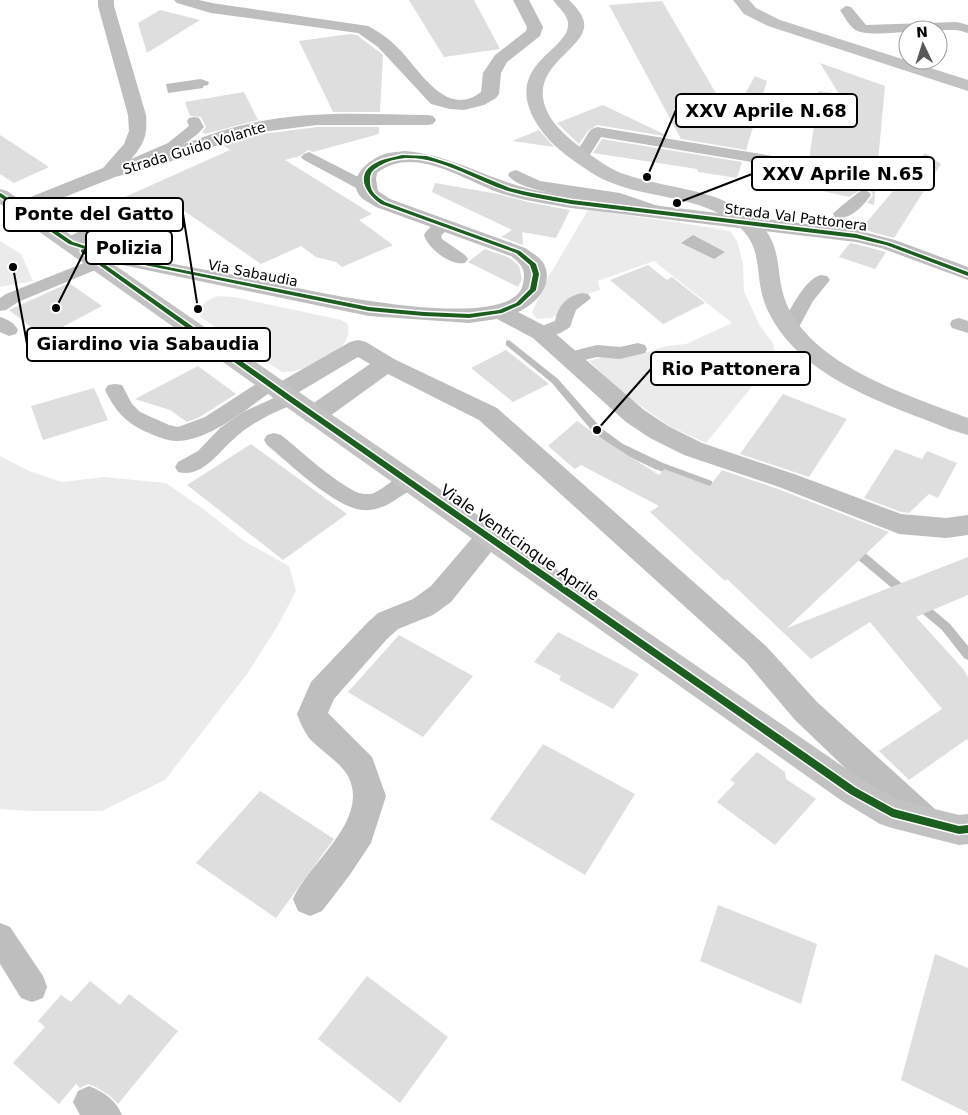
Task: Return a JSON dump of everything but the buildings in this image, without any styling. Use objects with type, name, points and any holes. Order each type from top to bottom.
[{"type":"street","name":"Strada Guido Volante","points":[[106,0],[106,6],[137,115],[138,131],[133,145],[110,172]]},
{"type":"street","points":[[182,0],[211,8],[362,29],[374,35],[393,51],[436,100],[445,103],[467,104],[484,100],[490,94],[492,73],[501,59],[534,32],[535,26],[521,0]]},
{"type":"street","points":[[561,0],[575,20],[576,27],[570,38],[541,71],[537,79],[535,93],[543,121],[557,138],[581,158],[618,179],[717,204],[750,224],[762,239],[768,252],[773,294],[779,312],[806,346],[827,363],[857,381],[968,427]]},
{"type":"street","points":[[741,0],[750,12],[774,23],[968,86]]},
{"type":"street","name":"Strada Guido Volante","points":[[20,208],[110,172],[137,168],[238,132],[285,122],[427,120]]},
{"type":"street","name":"Strada Val Pattonera","points":[[366,187],[368,173],[377,164],[402,157],[425,157],[526,194],[571,202],[833,232],[870,238],[968,274]]},
{"type":"street","points":[[280,391],[358,347],[358,339],[369,309],[469,316],[500,312],[518,304],[533,290],[536,274],[532,264],[518,252],[383,203],[369,194],[366,187]]},
{"type":"street","name":"Via Sabaudia","points":[[0,195],[71,243],[122,259],[369,309]]},
{"type":"street","name":"Viale Venticinque Aprile","points":[[71,243],[408,481],[853,791],[892,813],[965,834]]},
{"type":"street","points":[[500,312],[541,333],[635,416],[659,432],[693,449],[788,481],[898,524],[946,528],[968,525]]},
{"type":"street","name":"Viale Venticinque Aprile","points":[[358,347],[386,364],[488,414],[756,654],[806,711],[924,821]]},
{"type":"street","points":[[314,415],[386,364]]},
{"type":"street","name":"Viale Venticinque Aprile","points":[[310,899],[337,865],[359,832],[370,796],[361,767],[319,727],[312,714],[322,691],[388,621],[423,607],[442,594],[489,537]]},
{"type":"lane","points":[[846,10],[860,28],[864,29],[957,26],[968,30]]},
{"type":"lane","points":[[110,172],[138,163],[173,146],[197,127],[194,121]]},
{"type":"lane","points":[[581,158],[597,132],[827,170],[844,175]]},
{"type":"lane","points":[[310,156],[366,187]]},
{"type":"lane","points":[[516,175],[532,185],[615,197],[644,204],[658,211]]},
{"type":"lane","points":[[840,214],[856,204],[863,195]]},
{"type":"lane","points":[[71,243],[97,228],[96,216],[113,205]]},
{"type":"lane","points":[[443,225],[432,235],[434,241],[459,259]]},
{"type":"lane","points":[[0,306],[20,295],[99,262]]},
{"type":"lane","points":[[790,327],[805,299],[821,280]]},
{"type":"lane","points":[[541,333],[564,323],[566,309],[574,301],[582,298]]},
{"type":"lane","points":[[568,358],[597,351],[620,353],[638,349]]},
{"type":"lane","points":[[115,390],[124,410],[142,422],[163,431],[179,434],[194,431],[280,391]]},
{"type":"lane","points":[[185,467],[205,456],[227,433],[250,417],[280,391]]},
{"type":"lane","points":[[274,440],[348,497],[362,502],[378,501],[408,481]]},
{"type":"lane","points":[[0,937],[32,987]]},
{"type":"shaded area","points":[[201,79],[209,82],[208,85],[203,86],[203,88],[168,93],[166,84]]},
{"type":"shaded area","points":[[588,210],[730,231],[737,241],[743,264],[744,291],[760,326],[773,343],[776,357],[706,443],[669,426],[621,392],[589,361],[603,357],[644,353],[667,346],[686,344],[732,323],[654,261],[598,281],[600,290],[584,295],[552,318],[537,319],[532,312],[549,276]]},
{"type":"shaded area","points":[[693,235],[725,252],[714,259],[681,243]]},
{"type":"shaded area","points":[[0,241],[21,254],[33,281],[0,287]]},
{"type":"shaded area","points":[[218,296],[234,297],[341,320],[347,323],[348,333],[345,343],[327,358],[315,364],[303,369],[282,372],[200,317],[202,306],[207,301]]},
{"type":"shaded area","points":[[0,456],[29,471],[62,482],[104,477],[166,483],[244,541],[289,566],[296,591],[277,627],[247,674],[165,780],[102,811],[0,809]]},
{"type":"waterway","points":[[509,343],[555,381],[597,430],[619,447],[659,466],[708,484]]},
{"type":"waterway","points":[[859,554],[946,627],[968,655]]},
{"type":"cycle path","points":[[0,195],[71,243],[122,259],[369,309],[424,314],[469,316],[500,312],[518,304],[533,290],[536,274],[533,264],[518,252],[383,203],[375,197],[369,191],[367,183],[368,173],[371,168],[384,161],[402,157],[425,157],[450,165],[508,189],[571,202],[856,236],[888,244],[968,274]]},
{"type":"cycle path","points":[[83,251],[289,398],[853,791],[892,813],[959,830],[968,829]]},
{"type":"place","name":"XXV Aprile N.68","points":[[647,177]]},
{"type":"place","name":"XXV Aprile N.65","points":[[677,203]]},
{"type":"place","name":"Giardino via Sabaudia","points":[[13,267]]},
{"type":"place","name":"Polizia","points":[[56,308]]},
{"type":"place","name":"Ponte del Gatto","points":[[198,309]]},
{"type":"place","name":"Rio Pattonera","points":[[597,430]]}]
